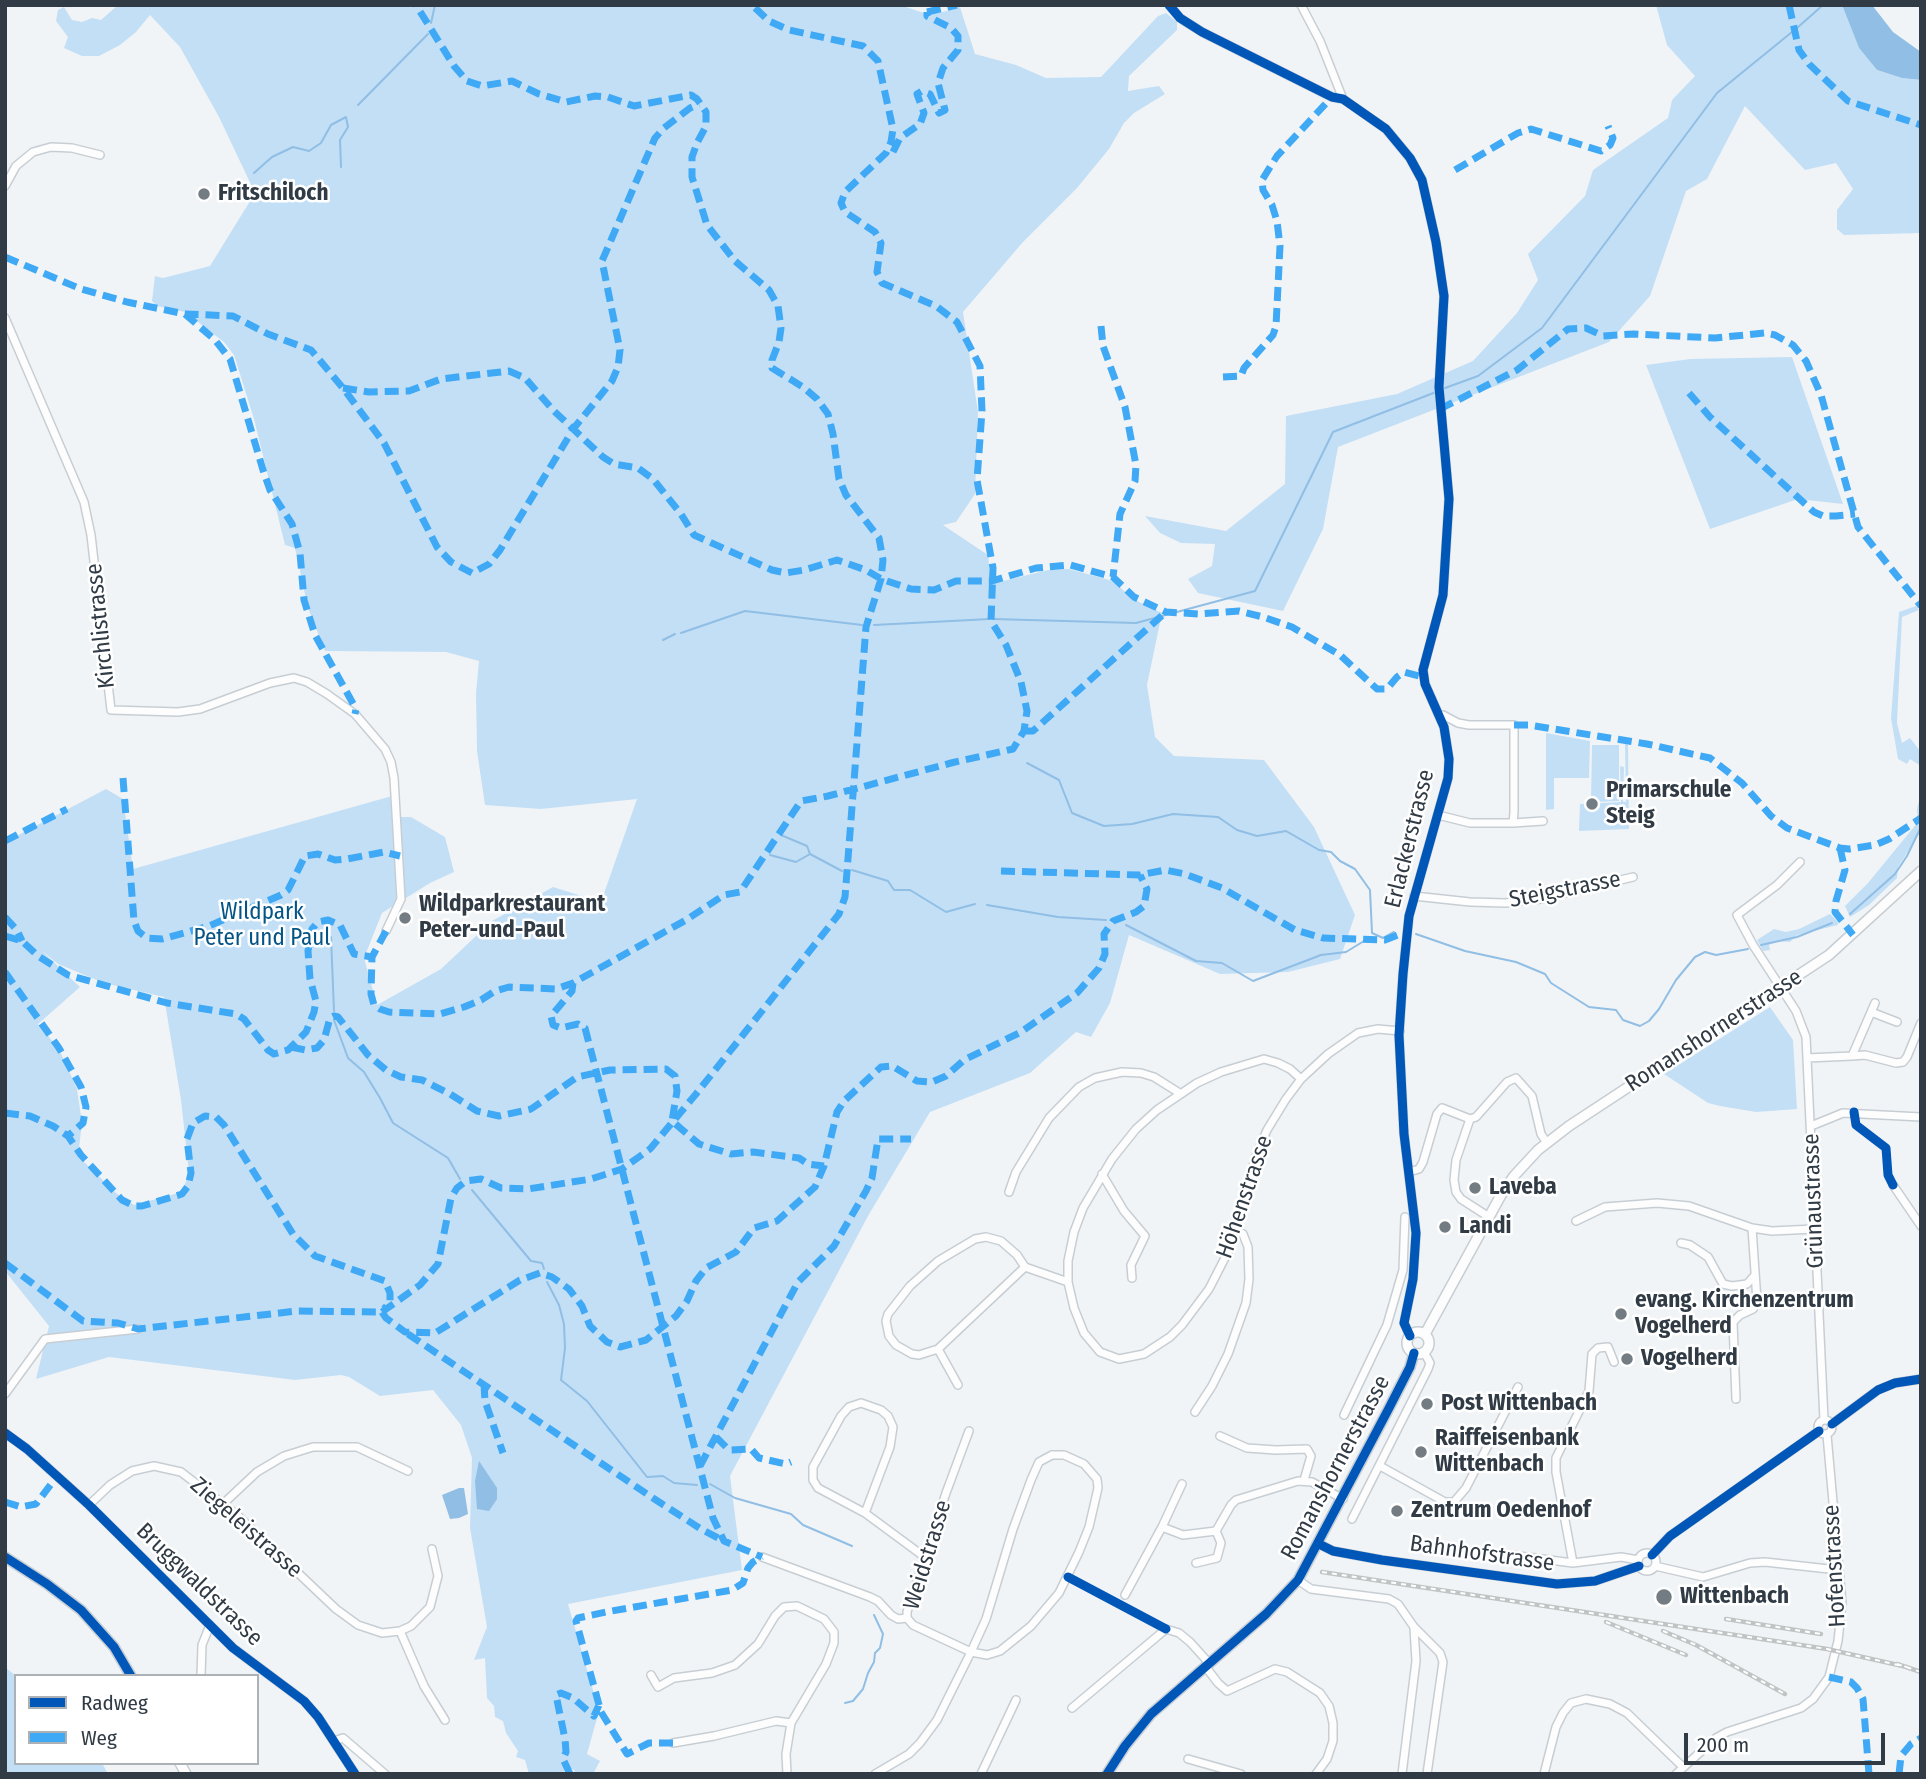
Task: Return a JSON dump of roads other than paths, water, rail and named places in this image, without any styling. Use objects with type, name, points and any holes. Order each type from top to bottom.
[{"type":"main road","name":"Romanshornerstrasse","points":[[1425,1334],[1514,1176],[1546,1143],[1842,944],[1921,872]]},
{"type":"main road","points":[[1417,1332],[1425,1334],[1429,1342],[1419,1352],[1408,1345],[1410,1336],[1417,1332]]},
{"type":"main road","name":"Romanshornerstrasse","points":[[1107,1774],[1139,1728],[1266,1614],[1298,1580],[1419,1352]]},
{"type":"main road","points":[[5,1557],[47,1584],[81,1611],[109,1641],[130,1674]]},
{"type":"street","name":"Erlackerstrasse","points":[[1169,5],[1180,18],[1202,32],[1332,97],[1343,99],[1386,129],[1410,158],[1422,180],[1441,276],[1444,316],[1439,387],[1449,499],[1443,596],[1423,670],[1425,684],[1447,739],[1449,759],[1448,778],[1414,896],[1407,933],[1400,1031],[1404,1134],[1416,1233],[1415,1261],[1404,1323],[1410,1336]]},
{"type":"street","points":[[1301,5],[1320,41],[1343,99]]},
{"type":"street","points":[[5,186],[16,166],[33,152],[51,148],[72,148],[100,155]]},
{"type":"street","name":"Kirchlistrasse","points":[[5,318],[84,502],[91,535],[111,710],[178,712],[200,709],[270,682],[294,678],[307,682],[355,714],[385,749],[394,778],[401,899],[386,930]]},
{"type":"street","points":[[1440,717],[1443,715],[1469,725],[1514,725],[1513,823]]},
{"type":"street","points":[[1447,739],[1458,723]]},
{"type":"street","points":[[1438,815],[1470,823],[1543,821]]},
{"type":"street","name":"Grünaustrasse","points":[[1800,862],[1777,885],[1737,915],[1802,1024],[1811,1126],[1824,1420]]},
{"type":"street","name":"Steigstrasse","points":[[1414,896],[1505,903],[1541,899],[1633,877]]},
{"type":"street","points":[[1852,1056],[1875,1003]]},
{"type":"street","points":[[1871,1012],[1897,1022]]},
{"type":"street","points":[[1807,1058],[1865,1055],[1896,1063],[1903,1062],[1921,1023]]},
{"type":"street","name":"Höhenstrasse","points":[[1301,1079],[1290,1069],[1264,1059],[1221,1072],[1157,1110],[1136,1129],[1102,1174],[1083,1208],[1074,1232],[1068,1261],[1068,1282],[1074,1308],[1084,1333],[1100,1352],[1119,1359],[1144,1354],[1170,1337],[1192,1313],[1221,1266],[1267,1130],[1301,1079],[1328,1054],[1358,1032],[1378,1029],[1400,1031]]},
{"type":"street","points":[[1009,1192],[1025,1156],[1049,1118],[1079,1087],[1095,1078],[1122,1072],[1140,1073],[1154,1077],[1181,1094]]},
{"type":"street","points":[[1409,1172],[1419,1168],[1423,1161],[1437,1114],[1442,1108],[1470,1119],[1476,1117],[1507,1082],[1516,1078],[1532,1097],[1546,1143]]},
{"type":"street","points":[[1811,1126],[1843,1113],[1921,1117]]},
{"type":"street","points":[[1470,1119],[1456,1160],[1456,1192],[1461,1199],[1489,1217]]},
{"type":"street","points":[[1102,1174],[1124,1211],[1145,1236],[1131,1265],[1132,1278]]},
{"type":"street","points":[[1893,1185],[1921,1226]]},
{"type":"street","points":[[1577,1221],[1605,1207],[1657,1203],[1689,1206],[1752,1228],[1772,1231],[1814,1229]]},
{"type":"street","points":[[1344,1415],[1387,1325],[1402,1270],[1405,1217]]},
{"type":"street","points":[[1736,1399],[1732,1328],[1736,1318],[1750,1312],[1755,1306],[1752,1228]]},
{"type":"street","points":[[1195,1412],[1228,1354],[1245,1303],[1249,1279],[1248,1247],[1243,1234],[1235,1230]]},
{"type":"street","points":[[1025,1267],[938,1349],[919,1355],[908,1352],[894,1342],[887,1331],[886,1321],[890,1309],[918,1278],[957,1248],[975,1238],[1002,1241],[1025,1267],[1068,1282]]},
{"type":"street","points":[[1681,1243],[1690,1245],[1708,1257],[1718,1278],[1727,1286],[1746,1284],[1755,1275]]},
{"type":"street","points":[[1396,1293],[1409,1297]]},
{"type":"street","points":[[5,1394],[45,1339],[138,1329]]},
{"type":"street","points":[[1573,1563],[1556,1472],[1556,1458],[1589,1391],[1592,1354],[1598,1348],[1608,1347],[1614,1362]]},
{"type":"street","points":[[938,1349],[958,1385]]},
{"type":"street","points":[[1352,1519],[1429,1366],[1419,1352]]},
{"type":"street","points":[[1832,1424],[1878,1390],[1895,1383],[1921,1380]]},
{"type":"street","points":[[1380,1466],[1445,1502],[1454,1502],[1462,1494],[1518,1387]]},
{"type":"street","points":[[865,1513],[890,1447],[893,1427],[884,1413],[871,1405],[861,1403],[849,1407],[841,1416],[817,1460],[812,1475],[818,1488],[865,1513],[926,1558]]},
{"type":"street","points":[[1823,1433],[1819,1424],[1824,1420],[1832,1424]]},
{"type":"street","points":[[1652,1556],[1670,1536],[1823,1433],[1832,1431],[1832,1424]]},
{"type":"street","name":"Weidstrasse","points":[[969,1431],[946,1493],[907,1618],[913,1625],[971,1652]]},
{"type":"street","name":"Bruggwaldstrasse","points":[[5,1433],[27,1449],[89,1505],[242,1656],[304,1701],[318,1717],[355,1774]]},
{"type":"street","name":"Hofenstrasse","points":[[1676,1774],[1716,1738],[1727,1732],[1801,1708],[1822,1688],[1832,1669],[1842,1616],[1823,1433]]},
{"type":"street","points":[[1220,1436],[1247,1448],[1307,1448],[1311,1456],[1304,1480]]},
{"type":"street","points":[[224,1503],[257,1472],[284,1456],[313,1447],[363,1448],[408,1471]]},
{"type":"street","points":[[875,1774],[909,1754],[920,1744],[937,1720],[986,1619],[1013,1529],[1039,1462],[1047,1456],[1064,1455],[1084,1464],[1097,1479],[1096,1497],[1089,1527],[1059,1593],[1031,1626],[1000,1651],[987,1654],[971,1652]]},
{"type":"street","name":"Ziegeleistrasse","points":[[89,1505],[124,1474],[142,1467],[155,1466],[181,1472],[224,1503],[347,1618],[374,1631],[400,1632]]},
{"type":"street","points":[[1216,1531],[1236,1500],[1304,1480],[1343,1499]]},
{"type":"street","points":[[1125,1595],[1182,1484]]},
{"type":"street","points":[[1162,1527],[1183,1535],[1216,1531]]},
{"type":"street","points":[[1196,1563],[1217,1558],[1221,1543],[1216,1531]]},
{"type":"street","name":"Bahnhofstrasse","points":[[1319,1544],[1333,1551],[1382,1560],[1557,1584],[1595,1581],[1638,1563]]},
{"type":"street","points":[[432,1549],[438,1576],[433,1600],[419,1620],[400,1632],[424,1686],[445,1720]]},
{"type":"street","points":[[1503,1554],[1573,1563],[1621,1557],[1638,1563],[1646,1571],[1655,1566],[1703,1577],[1750,1563],[1765,1562],[1838,1570]]},
{"type":"street","points":[[1638,1563],[1645,1554],[1652,1556],[1655,1566]]},
{"type":"street","points":[[762,1558],[870,1597],[898,1619],[907,1618]]},
{"type":"street","points":[[1298,1580],[1311,1588],[1390,1599],[1398,1604],[1440,1653],[1443,1662],[1427,1774]]},
{"type":"street","points":[[651,1675],[658,1687],[674,1678],[712,1673],[735,1665],[758,1644],[777,1613],[784,1607],[797,1606],[829,1623],[834,1632],[834,1643],[791,1723],[786,1754],[787,1774]]},
{"type":"street","points":[[201,1674],[202,1645],[210,1625]]},
{"type":"street","points":[[1402,1774],[1416,1661],[1415,1627]]},
{"type":"street","points":[[1072,1708],[1166,1629],[1179,1633],[1190,1642],[1218,1684],[1227,1691],[1275,1669],[1287,1672],[1320,1693],[1329,1706],[1333,1741],[1327,1759],[1316,1774]]},
{"type":"street","points":[[1544,1774],[1556,1727],[1571,1703],[1581,1699],[1593,1699],[1618,1708],[1651,1735],[1683,1767]]},
{"type":"street","points":[[981,1774],[1016,1700]]},
{"type":"street","points":[[673,1743],[776,1721],[791,1723]]},
{"type":"street","points":[[334,1741],[342,1738],[385,1774]]},
{"type":"street","points":[[1188,1759],[1241,1774]]},
{"type":"waterway","points":[[431,23],[435,5]]},
{"type":"waterway","points":[[1797,28],[1823,5]]},
{"type":"waterway","points":[[1445,388],[1478,376],[1542,328],[1717,93],[1792,32]]},
{"type":"waterway","points":[[358,105],[428,34]]},
{"type":"waterway","points":[[254,173],[272,157],[293,147],[309,151],[321,143],[331,125],[346,117],[348,127],[340,140],[341,167]]},
{"type":"waterway","points":[[993,619],[1136,623],[1255,591],[1333,432],[1436,392]]},
{"type":"waterway","points":[[681,633],[745,611],[862,625]]},
{"type":"waterway","points":[[874,625],[990,619]]},
{"type":"waterway","points":[[663,640],[675,634]]},
{"type":"waterway","points":[[1027,763],[1059,780],[1072,813],[1104,826],[1132,824],[1173,814],[1218,817],[1237,830],[1257,836],[1286,831],[1319,850],[1331,852],[1340,861],[1355,869],[1370,890],[1372,933],[1383,938],[1394,932]]},
{"type":"waterway","points":[[1850,914],[1895,874],[1921,827]]},
{"type":"waterway","points":[[781,835],[807,846],[810,854],[842,871]]},
{"type":"waterway","points":[[770,855],[796,862],[810,854]]},
{"type":"waterway","points":[[852,870],[888,881],[894,890],[910,890],[946,912],[975,904]]},
{"type":"waterway","points":[[987,905],[1058,917],[1106,920]]},
{"type":"waterway","points":[[1761,945],[1797,937],[1832,923]]},
{"type":"waterway","points":[[1126,925],[1196,961],[1222,963],[1253,981],[1321,955],[1346,952],[1364,941]]},
{"type":"waterway","points":[[1416,934],[1465,951],[1516,962],[1545,974],[1551,983],[1589,1007],[1616,1010],[1623,1020],[1640,1026],[1649,1021],[1659,1009],[1676,980],[1695,957],[1705,952],[1716,955],[1748,949]]},
{"type":"waterway","points":[[331,937],[334,1011]]},
{"type":"waterway","points":[[334,1020],[348,1058],[364,1072],[393,1123],[448,1158],[460,1179]]},
{"type":"waterway","points":[[472,1190],[531,1261],[542,1263],[544,1269]]},
{"type":"waterway","points":[[547,1282],[559,1305],[564,1324],[565,1348],[561,1380],[587,1401],[647,1477],[663,1476],[674,1483],[697,1485]]},
{"type":"waterway","points":[[710,1484],[735,1498],[791,1514],[803,1525],[852,1546]]},
{"type":"waterway","points":[[845,1703],[853,1701],[863,1689],[875,1653],[880,1648],[883,1634],[874,1615]]},
{"type":"railway","points":[[1322,1572],[1827,1649],[1907,1667]]},
{"type":"railway","points":[[1726,1619],[1821,1634]]},
{"type":"railway","points":[[1606,1622],[1686,1655]]},
{"type":"railway","points":[[1663,1631],[1696,1645],[1785,1694]]},
{"type":"railway","points":[[1897,1664],[1921,1672]]},
{"type":"place","name":"Fritschiloch","points":[[204,194]]},
{"type":"place","name":"Primarschule Steig","points":[[1592,804]]},
{"type":"place","name":"Wildparkrestaurant Peter-und-Paul","points":[[405,918]]},
{"type":"place","name":"Laveba","points":[[1475,1188]]},
{"type":"place","name":"Landi","points":[[1445,1227]]},
{"type":"place","name":"evang. Kirchenzentrum Vogelherd","points":[[1621,1314]]},
{"type":"place","name":"Vogelherd","points":[[1627,1359]]},
{"type":"place","name":"Post Wittenbach","points":[[1427,1404]]},
{"type":"place","name":"Raiffeisenbank Wittenbach","points":[[1421,1452]]},
{"type":"place","name":"Zentrum Oedenhof","points":[[1397,1511]]},
{"type":"place","name":"Wittenbach","points":[[1664,1597]]},
{"type":"park label","name":"Wildpark Peter und Paul","points":[[262,926]]}]
